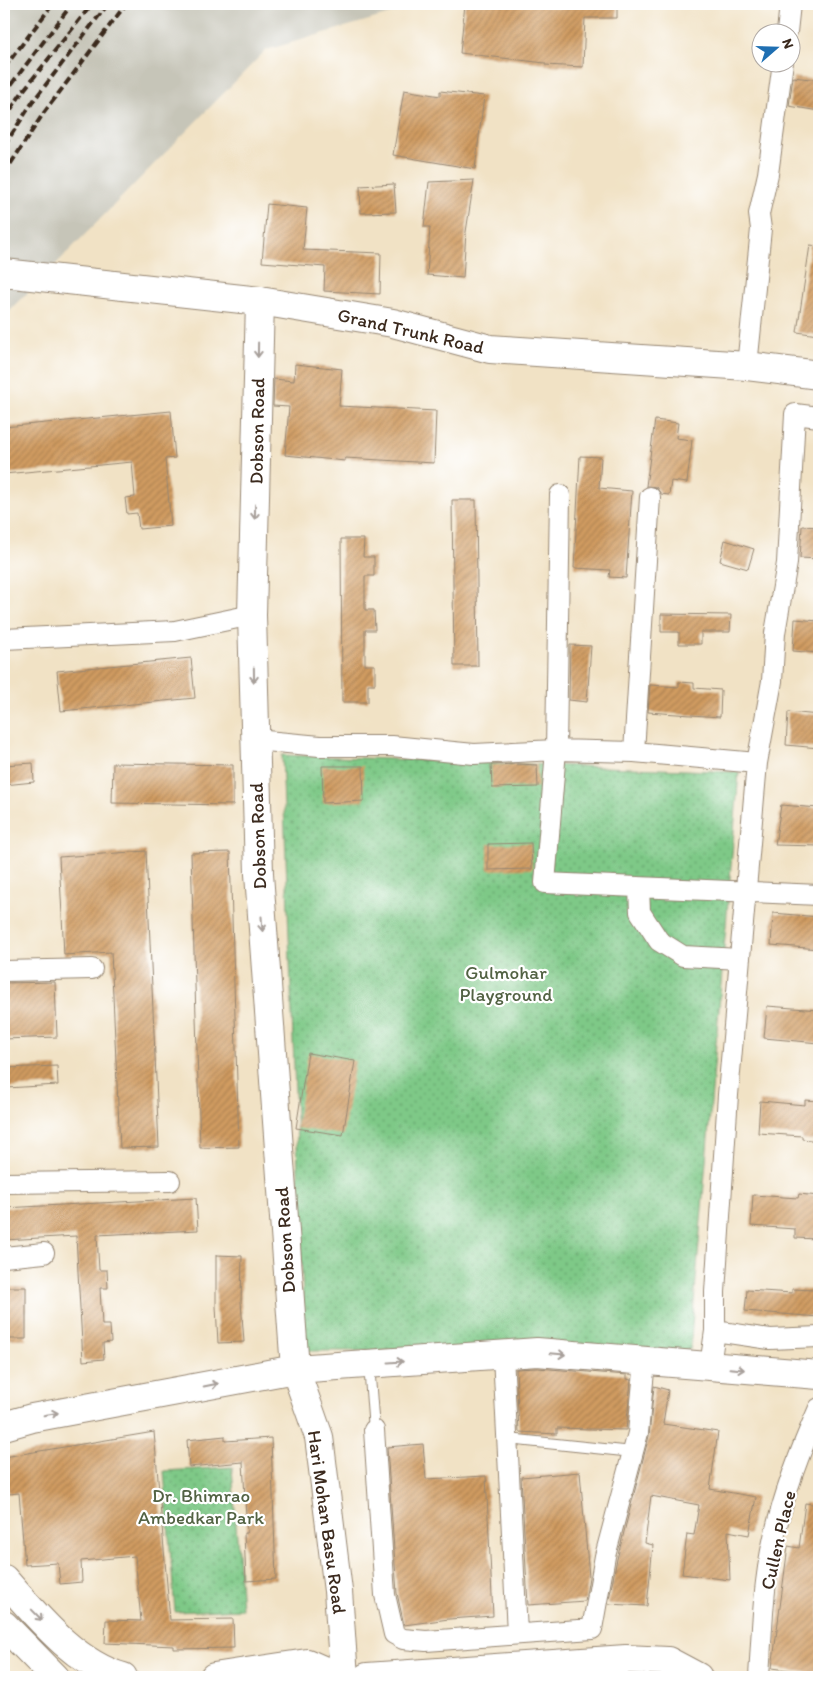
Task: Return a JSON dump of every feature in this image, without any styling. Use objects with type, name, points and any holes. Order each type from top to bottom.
[{"type":"main road","name":"Grand Trunk Road","points":[[4,273],[260,301],[393,323],[490,349],[747,366],[819,375]]},
{"type":"main road","name":"Dobson Road","points":[[260,301],[252,615],[259,874],[295,1369]]},
{"type":"main road","points":[[4,1426],[32,1418],[295,1369],[537,1352],[819,1375]]},
{"type":"main road","name":"Hari Mohan Basu Road","points":[[295,1369],[319,1437],[338,1591],[344,1677]]},
{"type":"main road","points":[[4,1579],[67,1646],[108,1673],[123,1677]]},
{"type":"main road","points":[[4,1625],[55,1677]]},
{"type":"main road","points":[[367,1677],[626,1659],[668,1661],[698,1677]]},
{"type":"main road","points":[[214,1677],[307,1663],[339,1677]]},
{"type":"street","points":[[788,22],[790,4]]},
{"type":"street","points":[[747,366],[760,229],[759,214],[768,174],[782,72]]},
{"type":"street","points":[[710,1366],[715,1331],[721,1194],[757,764],[772,681],[775,633],[787,562],[795,414],[819,417]]},
{"type":"street","points":[[560,495],[556,750],[545,883],[819,896]]},
{"type":"street","points":[[634,752],[650,498]]},
{"type":"street","points":[[4,639],[175,631],[252,615]]},
{"type":"street","points":[[255,740],[320,746],[392,746],[474,754],[556,750],[634,752],[757,764]]},
{"type":"street","points":[[639,888],[640,912],[659,942],[683,956],[740,959]]},
{"type":"street","points":[[4,971],[92,969]]},
{"type":"street","points":[[4,1183],[170,1181]]},
{"type":"street","points":[[4,1257],[44,1252]]},
{"type":"street","points":[[715,1331],[770,1339],[819,1337]]},
{"type":"street","points":[[503,1355],[517,1633]]},
{"type":"street","points":[[374,1430],[385,1595],[394,1634],[403,1640],[426,1641],[592,1629],[606,1556],[638,1433],[645,1361]]},
{"type":"street","name":"Cullen Place","points":[[759,1677],[766,1582],[772,1551],[786,1495],[819,1408]]},
{"type":"lane","points":[[369,1364],[374,1430]]},
{"type":"lane","points":[[508,1439],[633,1452]]},
{"type":"shaded area","points":[[4,4],[424,4],[266,50],[4,317]]},
{"type":"green space","name":"Gulmohar Playground","points":[[282,755],[739,772],[690,1350],[305,1351]]},
{"type":"green space","name":"Dr. Bhimrao Ambedkar Park","points":[[232,1467],[242,1609],[175,1612],[164,1471]]},
{"type":"building","points":[[465,4],[526,4],[559,8],[559,4],[617,4],[617,18],[585,18],[583,67],[545,65],[545,63],[460,53]]},
{"type":"building","points":[[793,77],[819,80],[819,111],[789,106]]},
{"type":"building","points":[[404,90],[440,96],[440,91],[484,96],[475,169],[393,155]]},
{"type":"building","points":[[474,180],[466,232],[463,278],[427,275],[430,227],[424,227],[429,182]]},
{"type":"building","points":[[394,184],[396,212],[361,213],[360,186]]},
{"type":"building","points":[[267,204],[307,208],[303,250],[381,253],[380,294],[324,291],[325,267],[262,262]]},
{"type":"building","points":[[810,245],[819,246],[818,335],[797,332]]},
{"type":"building","points":[[295,364],[342,369],[339,406],[436,411],[434,463],[345,458],[345,461],[285,455],[289,407],[273,406],[274,379],[294,381]]},
{"type":"building","points":[[171,411],[175,458],[165,459],[171,526],[139,529],[137,513],[127,514],[125,498],[135,497],[132,462],[4,474],[4,427]]},
{"type":"building","points":[[655,420],[678,423],[676,438],[692,440],[687,483],[671,481],[669,495],[661,494],[656,487],[646,486]]},
{"type":"building","points":[[580,456],[601,457],[599,488],[632,491],[626,578],[609,577],[610,570],[574,568]]},
{"type":"building","points":[[452,500],[476,500],[478,666],[454,666]]},
{"type":"building","points":[[802,526],[819,527],[819,559],[800,558]]},
{"type":"building","points":[[341,539],[364,539],[363,557],[374,557],[374,576],[365,576],[365,610],[374,610],[375,630],[365,630],[365,665],[375,665],[375,684],[368,684],[368,702],[342,702]]},
{"type":"building","points":[[725,540],[754,549],[748,569],[720,561]]},
{"type":"building","points":[[661,614],[731,615],[730,632],[701,632],[701,644],[679,644],[679,632],[661,632]]},
{"type":"building","points":[[795,619],[819,621],[819,653],[793,651]]},
{"type":"building","points":[[570,645],[591,646],[587,702],[569,700]]},
{"type":"building","points":[[191,658],[195,698],[61,711],[57,671]]},
{"type":"building","points":[[679,682],[694,683],[694,688],[721,690],[720,717],[648,712],[650,685],[679,687]]},
{"type":"building","points":[[788,712],[819,715],[819,748],[786,745]]},
{"type":"building","points":[[33,763],[34,782],[4,785],[4,765]]},
{"type":"building","points":[[113,763],[233,765],[233,805],[112,803]]},
{"type":"building","points":[[491,765],[537,765],[538,787],[492,788]]},
{"type":"building","points":[[322,766],[363,766],[364,801],[323,803]]},
{"type":"building","points":[[781,805],[819,808],[819,846],[775,845]]},
{"type":"building","points":[[531,843],[532,869],[488,870],[488,844]]},
{"type":"building","points":[[146,851],[159,1147],[120,1148],[111,952],[64,955],[59,857]]},
{"type":"building","points":[[230,852],[239,1147],[200,1148],[191,853]]},
{"type":"building","points":[[773,913],[819,917],[819,949],[771,945]]},
{"type":"building","points":[[55,982],[57,1037],[4,1039],[5,983]]},
{"type":"building","points":[[767,1006],[819,1010],[819,1043],[764,1038]]},
{"type":"building","points":[[308,1053],[355,1061],[343,1135],[296,1128]]},
{"type":"building","points":[[57,1066],[58,1085],[6,1088],[5,1068]]},
{"type":"building","points":[[805,1100],[819,1101],[819,1141],[802,1139],[802,1136],[758,1133],[760,1101],[805,1105]]},
{"type":"building","points":[[799,1194],[819,1196],[819,1231],[817,1239],[795,1238],[795,1229],[751,1226],[753,1195],[798,1198]]},
{"type":"building","points":[[196,1198],[198,1230],[97,1235],[99,1270],[107,1270],[108,1288],[100,1288],[102,1325],[110,1325],[111,1342],[103,1343],[104,1359],[83,1361],[76,1236],[4,1240],[4,1208]]},
{"type":"building","points":[[216,1255],[242,1256],[241,1302],[244,1342],[218,1343]]},
{"type":"building","points":[[4,1287],[26,1287],[26,1339],[4,1339]]},
{"type":"building","points":[[792,1289],[814,1290],[813,1294],[819,1295],[819,1317],[745,1311],[747,1290],[792,1293]]},
{"type":"building","points":[[537,1368],[627,1375],[627,1379],[631,1380],[626,1430],[557,1428],[557,1434],[519,1432],[516,1369]]},
{"type":"building","points":[[654,1386],[668,1390],[663,1424],[718,1432],[710,1489],[756,1497],[749,1535],[728,1531],[730,1580],[682,1574],[687,1534],[694,1535],[699,1505],[651,1496],[645,1543],[653,1545],[647,1606],[608,1604],[617,1559],[649,1436]]},
{"type":"building","points":[[154,1432],[170,1620],[233,1619],[234,1648],[174,1649],[174,1646],[105,1643],[106,1620],[141,1621],[135,1556],[81,1561],[82,1582],[60,1584],[58,1563],[25,1565],[19,1493],[9,1494],[4,1471],[4,1457]]},
{"type":"building","points":[[225,1436],[225,1441],[271,1438],[276,1579],[246,1581],[244,1533],[247,1533],[243,1462],[189,1467],[187,1440]]},
{"type":"building","points":[[423,1444],[426,1479],[486,1476],[493,1616],[404,1625],[397,1593],[387,1447]]},
{"type":"building","points":[[580,1472],[589,1577],[585,1601],[528,1605],[521,1477]]},
{"type":"building","points":[[805,1503],[819,1505],[819,1674],[772,1668],[788,1546],[799,1548]]},
{"type":"railway","points":[[4,68],[53,4]]},
{"type":"railway","points":[[4,94],[72,4]]},
{"type":"railway","points":[[4,120],[23,91],[92,4]]},
{"type":"railway","points":[[4,146],[34,100],[108,4]]},
{"type":"railway","points":[[4,174],[43,114],[126,4]]}]
